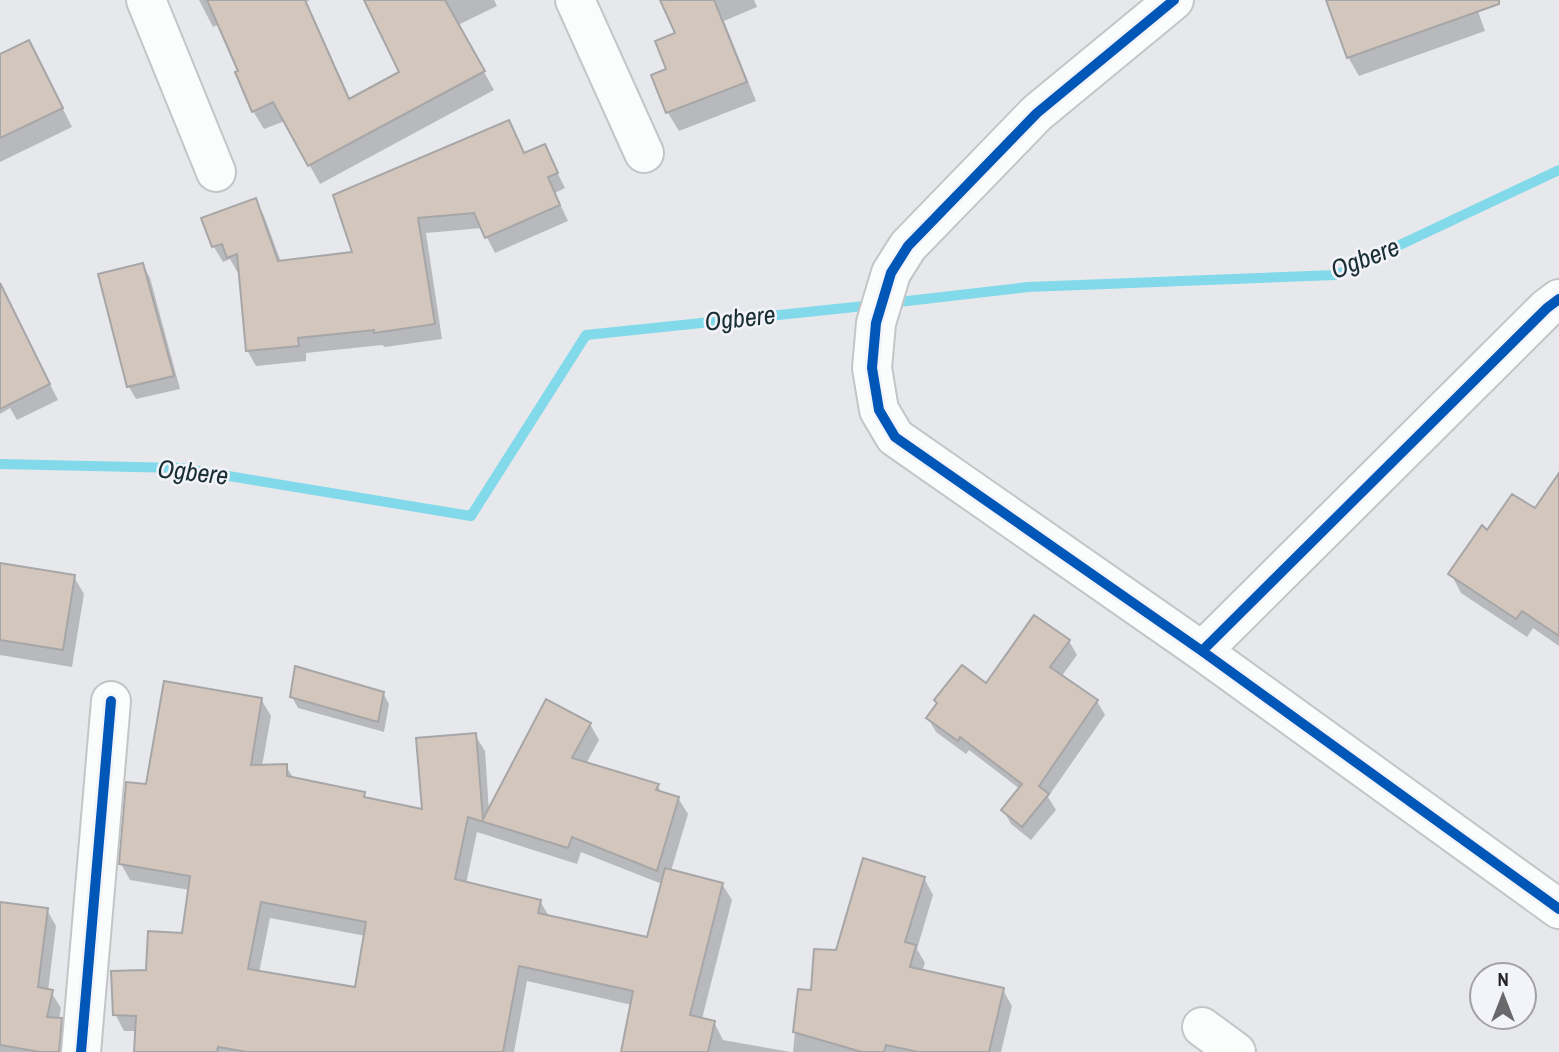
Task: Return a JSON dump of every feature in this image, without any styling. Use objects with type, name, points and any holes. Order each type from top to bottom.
[{"type":"street","points":[[146,0],[216,172]]},
{"type":"street","points":[[575,0],[644,153]]},
{"type":"street","points":[[1174,0],[1037,113],[908,246],[891,273],[876,323],[872,368],[878,410],[895,437],[1202,651],[1559,909]]},
{"type":"street","points":[[1202,651],[1559,299]]},
{"type":"street","points":[[81,1052],[111,701]]},
{"type":"street","points":[[1202,1027],[1236,1052]]},
{"type":"building","points":[[207,0],[305,0],[349,99],[399,72],[364,0],[445,0],[485,71],[308,166],[273,102],[252,112],[235,72],[238,71]]},
{"type":"building","points":[[660,0],[714,0],[747,82],[666,113],[651,75],[666,69],[655,41],[675,33]]},
{"type":"building","points":[[1326,0],[1499,0],[1499,4],[1347,58]]},
{"type":"building","points":[[29,40],[63,108],[0,138],[0,54]]},
{"type":"building","points":[[509,120],[524,153],[545,144],[558,173],[548,177],[560,205],[485,238],[474,213],[418,218],[435,324],[374,333],[374,330],[298,338],[299,346],[246,351],[237,254],[227,258],[222,244],[212,247],[201,218],[256,198],[278,261],[352,252],[333,195]]},
{"type":"building","points":[[143,263],[174,376],[127,387],[98,274]]},
{"type":"building","points":[[0,283],[50,384],[0,409]]},
{"type":"building","points":[[1559,473],[1559,636],[1522,611],[1516,619],[1448,574],[1482,525],[1487,530],[1512,494],[1535,508]]},
{"type":"building","points":[[0,563],[75,575],[63,650],[0,640]]},
{"type":"building","points":[[1034,615],[1070,640],[1050,667],[1098,700],[1039,786],[1049,794],[1022,827],[1001,810],[1022,784],[960,737],[958,741],[926,718],[937,703],[934,700],[962,665],[986,683]]},
{"type":"building","points":[[295,666],[384,692],[378,722],[290,697]]},
{"type":"building","points":[[164,681],[262,698],[251,765],[287,764],[287,776],[365,792],[364,797],[422,809],[416,738],[476,733],[483,819],[546,699],[591,723],[572,758],[659,784],[656,790],[679,797],[657,871],[572,837],[568,848],[468,817],[455,879],[541,900],[538,913],[647,937],[665,868],[723,883],[690,1015],[715,1021],[708,1052],[621,1052],[633,991],[519,966],[503,1052],[247,1052],[218,1047],[217,1052],[134,1052],[136,1016],[113,1015],[111,971],[146,970],[148,931],[182,933],[190,876],[119,864],[126,782],[146,784]],"holes":[[[261,902],[366,922],[355,987],[248,969]]]},
{"type":"building","points":[[863,858],[925,877],[905,942],[916,945],[910,967],[1004,988],[989,1052],[918,1052],[886,1045],[884,1052],[862,1052],[793,1032],[798,989],[811,990],[814,949],[836,950]]},
{"type":"building","points":[[0,902],[48,908],[38,987],[53,990],[47,1017],[62,1018],[59,1052],[40,1052],[0,1045]]},
{"type":"waterway","name":"Ogbere","points":[[890,303],[1028,287],[1336,275],[1559,170]]},
{"type":"waterway","name":"Ogbere","points":[[0,464],[180,468],[471,516],[586,335],[874,305]]},
{"type":"cycle path","points":[[1174,0],[1037,113],[908,246],[891,273],[876,323],[872,368],[879,410],[895,437],[1202,651],[1559,909]]},
{"type":"cycle path","points":[[1202,651],[1559,299]]},
{"type":"cycle path","points":[[81,1052],[111,701]]}]
